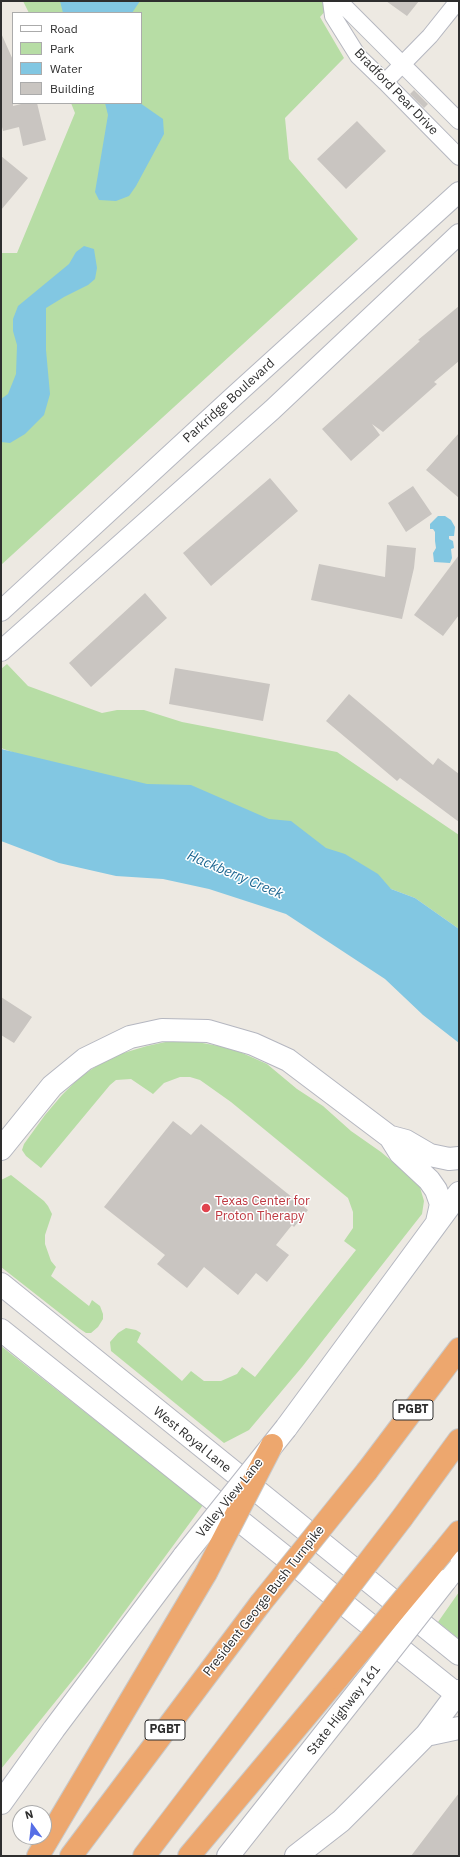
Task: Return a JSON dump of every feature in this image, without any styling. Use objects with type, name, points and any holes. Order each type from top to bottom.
[{"type":"highway","name":"President George Bush Turnpike","points":[[71,1856],[260,1604],[368,1471],[459,1348]]},
{"type":"highway","points":[[144,1856],[402,1518],[459,1440]]},
{"type":"highway","points":[[38,1856],[206,1572],[272,1445]]},
{"type":"highway","points":[[189,1856],[338,1678],[450,1558],[459,1532]]},
{"type":"main road","points":[[1,1149],[52,1086],[85,1059],[130,1037],[162,1030],[208,1031],[253,1044],[288,1060],[390,1137],[406,1142],[430,1155],[450,1159],[459,1158]]},
{"type":"main road","points":[[390,1137],[400,1153],[429,1180],[436,1190],[441,1204],[437,1222]]},
{"type":"main road","name":"Valley View Lane","points":[[1,1803],[54,1729],[184,1556],[286,1428],[459,1193]]},
{"type":"main road","name":"West Royal Lane","points":[[1,1284],[459,1654]]},
{"type":"main road","points":[[1,1330],[458,1694],[426,1735],[341,1821],[296,1856]]},
{"type":"main road","name":"State Highway 161","points":[[228,1856],[445,1581],[450,1558]]},
{"type":"main road","points":[[426,1735],[459,1728]]},
{"type":"street","name":"Bradford Pear Drive","points":[[331,1],[333,16],[358,56],[386,82],[459,157]]},
{"type":"street","name":"Bradford Pear Drive","points":[[339,1],[454,116]]},
{"type":"street","points":[[386,82],[430,36],[458,1]]},
{"type":"street","points":[[431,128],[454,116]]},
{"type":"street","name":"Parkridge Boulevard","points":[[1,612],[226,404],[459,192]]},
{"type":"street","points":[[1,651],[272,410],[459,234]]},
{"type":"green space","points":[[23,1],[334,1],[320,17],[344,58],[285,118],[289,159],[358,239],[1,565],[1,253],[17,253],[75,113],[71,104],[142,104],[142,12],[28,12]]},
{"type":"green space","points":[[7,664],[28,686],[102,713],[117,710],[144,710],[182,722],[337,752],[459,835],[459,929],[415,898],[1,748],[1,669]]},
{"type":"green space","points":[[170,1041],[197,1042],[219,1046],[240,1052],[267,1064],[297,1089],[323,1106],[351,1131],[381,1152],[419,1184],[424,1201],[422,1214],[302,1367],[249,1430],[224,1443],[111,1351],[110,1342],[118,1333],[126,1328],[136,1330],[141,1333],[137,1342],[182,1381],[191,1371],[204,1381],[221,1381],[237,1374],[242,1367],[255,1377],[356,1250],[344,1241],[353,1228],[353,1212],[348,1198],[231,1102],[200,1080],[190,1077],[180,1077],[164,1083],[153,1094],[131,1079],[116,1080],[110,1085],[41,1168],[26,1156],[22,1150],[24,1144],[45,1115],[80,1077],[101,1063],[120,1054]]},
{"type":"green space","points":[[11,1175],[44,1201],[52,1214],[45,1235],[45,1244],[51,1261],[56,1267],[51,1276],[89,1306],[92,1300],[100,1306],[103,1319],[98,1327],[91,1333],[86,1333],[80,1329],[1,1267],[1,1180]]},
{"type":"green space","points":[[1,1346],[203,1505],[89,1660],[1,1769]]},
{"type":"green space","points":[[459,1592],[459,1639],[438,1622]]},
{"type":"water","points":[[60,1],[140,1],[133,12],[63,12]]},
{"type":"water","points":[[105,104],[141,104],[163,119],[164,134],[136,186],[129,196],[116,201],[99,200],[95,192],[108,115]]},
{"type":"water","points":[[84,246],[94,249],[97,268],[95,279],[88,285],[46,308],[46,350],[50,394],[44,415],[25,434],[10,443],[1,442],[1,399],[8,394],[16,374],[17,345],[13,331],[13,319],[18,306],[69,264],[76,252]]},
{"type":"water","points":[[438,516],[445,516],[451,520],[455,527],[454,536],[449,536],[449,539],[453,541],[454,548],[451,549],[452,558],[450,563],[434,562],[433,553],[436,548],[435,532],[433,529],[430,529],[430,524]]},
{"type":"water","name":"Hackberry Creek","points":[[1,749],[147,784],[191,785],[269,819],[291,821],[326,848],[345,854],[378,874],[391,889],[415,898],[459,929],[459,1043],[423,1015],[385,979],[286,914],[209,889],[163,879],[116,876],[59,863],[1,841]]},
{"type":"building","points":[[386,1],[419,1],[407,16]]},
{"type":"building","points":[[1,33],[12,58],[12,104],[13,106],[21,104],[37,104],[46,140],[23,146],[19,127],[3,131],[1,123]]},
{"type":"building","points":[[414,90],[428,104],[424,108],[410,94]]},
{"type":"building","points":[[357,121],[386,151],[346,189],[317,159]]},
{"type":"building","points":[[1,156],[28,178],[1,210]]},
{"type":"building","points":[[459,306],[459,361],[434,382],[437,384],[383,432],[372,424],[380,435],[351,461],[322,429],[420,341],[418,340]]},
{"type":"building","points":[[459,433],[459,498],[426,470]]},
{"type":"building","points":[[270,478],[298,511],[211,586],[183,553]]},
{"type":"building","points":[[413,486],[432,514],[406,532],[388,503]]},
{"type":"building","points":[[387,545],[416,548],[414,568],[402,619],[311,600],[319,564],[385,577]]},
{"type":"building","points":[[459,555],[459,615],[443,636],[414,615]]},
{"type":"building","points":[[145,593],[167,618],[91,687],[69,663]]},
{"type":"building","points":[[175,668],[270,684],[263,721],[169,704]]},
{"type":"building","points":[[349,694],[433,765],[438,758],[459,774],[459,822],[400,778],[397,781],[326,721]]},
{"type":"building","points":[[1,997],[32,1017],[14,1043],[1,1035]]},
{"type":"building","name":"Texas Center for Proton Therapy","points":[[173,1121],[191,1135],[201,1124],[308,1210],[294,1227],[292,1225],[276,1245],[289,1255],[267,1282],[256,1273],[238,1295],[204,1267],[187,1288],[157,1264],[165,1255],[104,1207]]},
{"type":"building","points":[[459,1793],[459,1856],[411,1856]]},
{"type":"place","name":"Texas Center for Proton Therapy","points":[[206,1208]]}]
